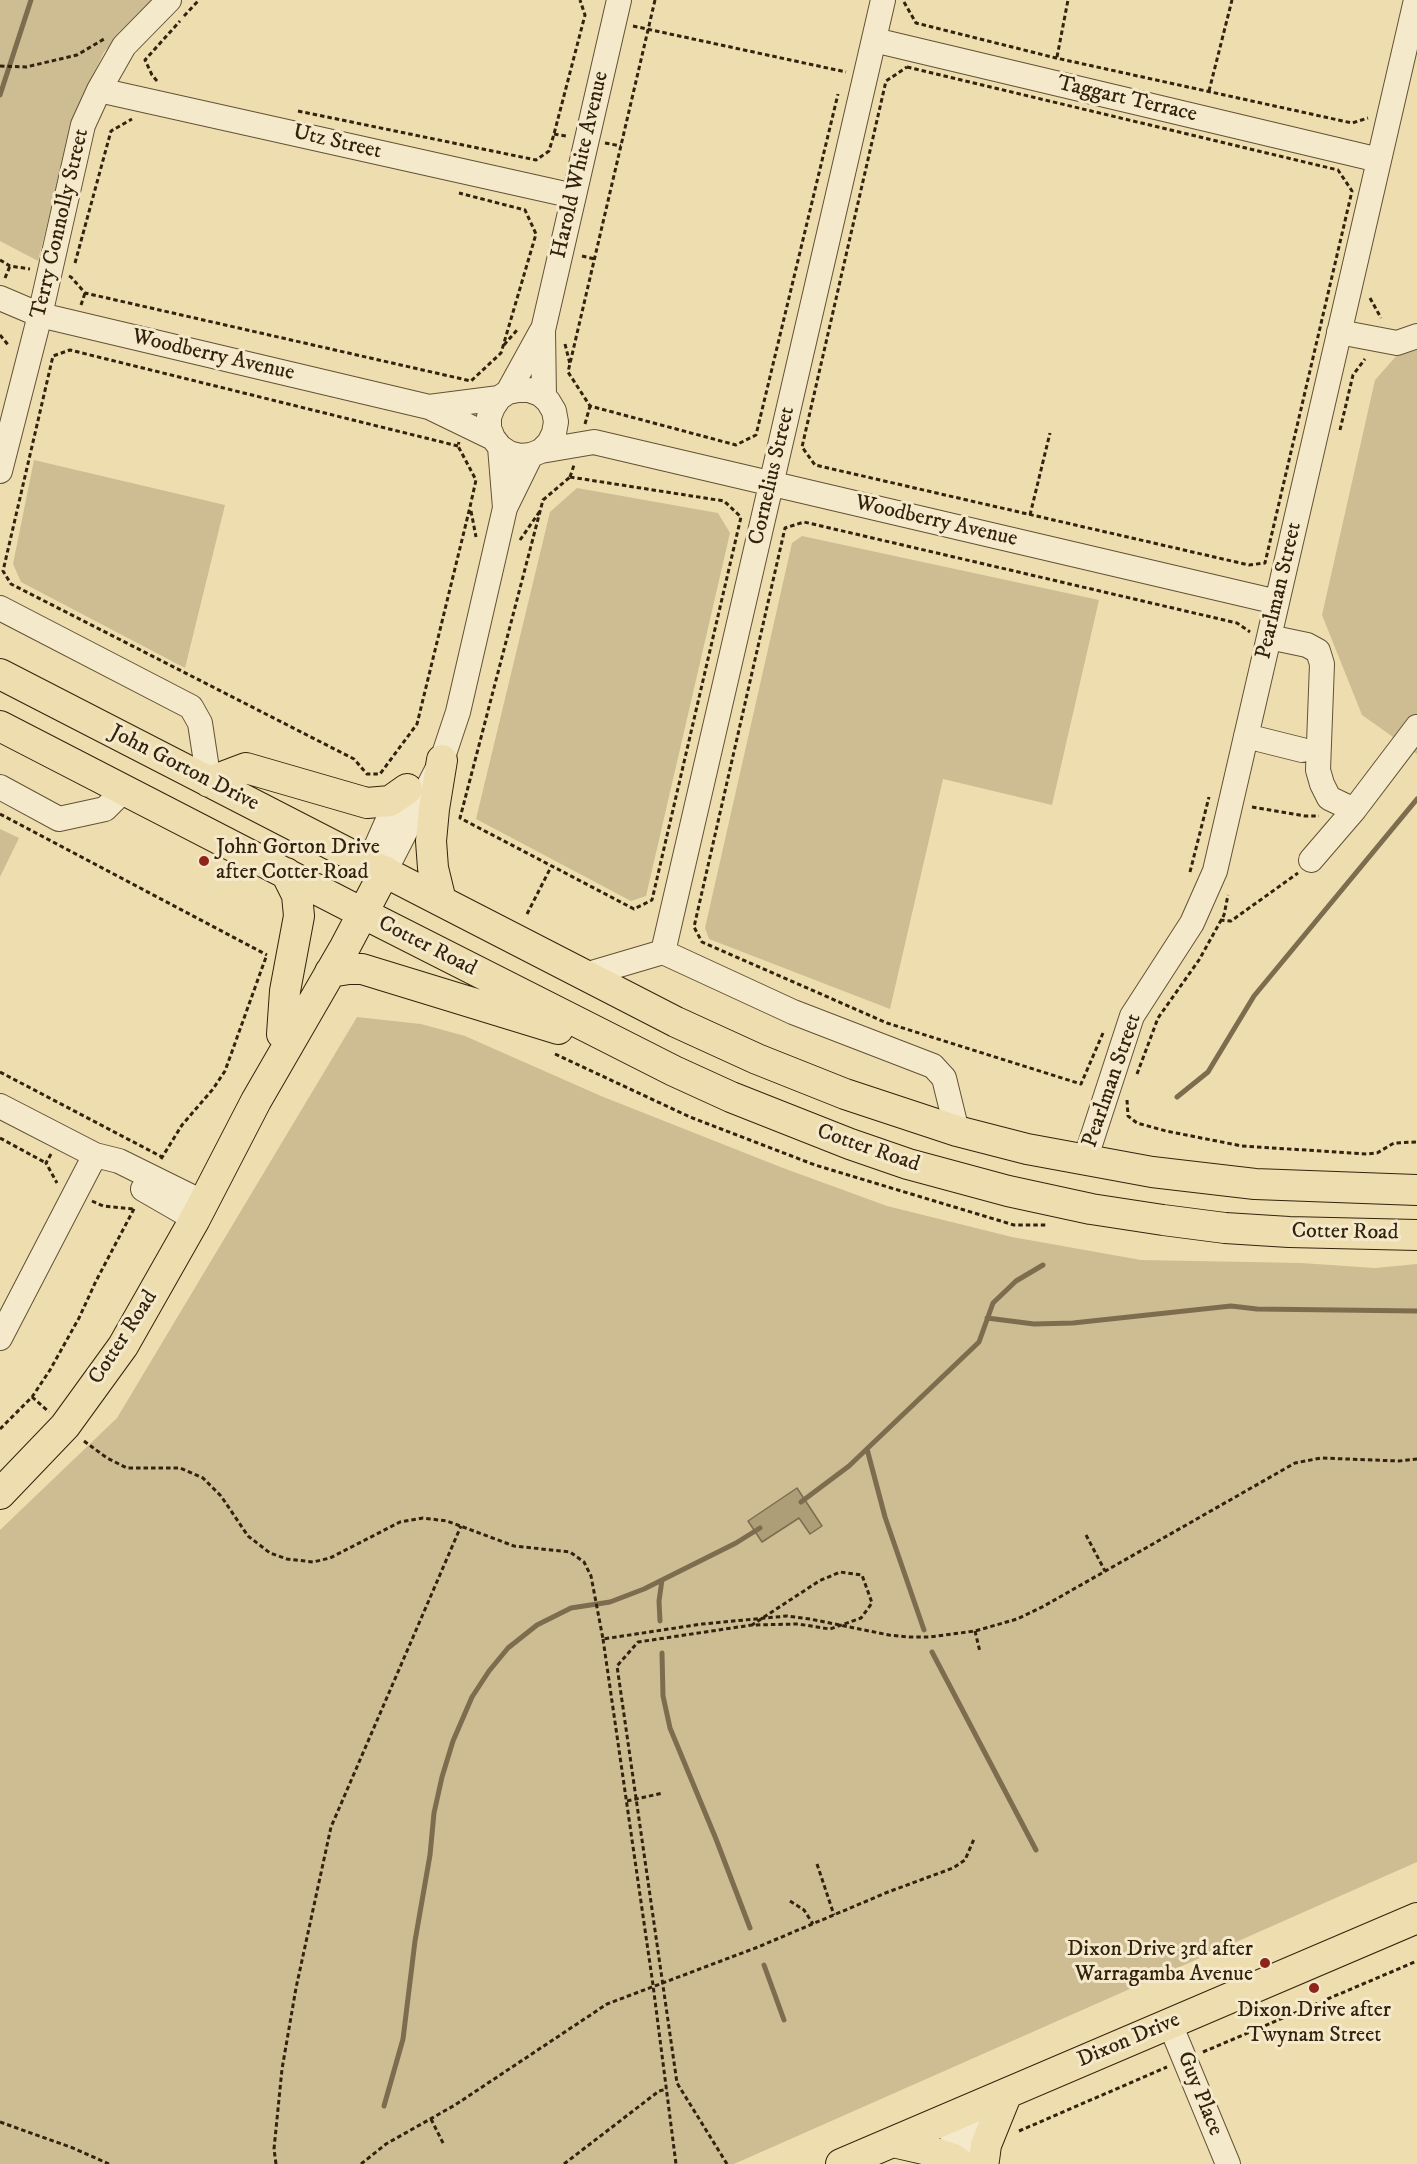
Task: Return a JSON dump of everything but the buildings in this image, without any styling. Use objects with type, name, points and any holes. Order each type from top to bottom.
[{"type":"main road","name":"John Gorton Drive","points":[[0,674],[377,867]]},
{"type":"main road","name":"John Gorton Drive","points":[[0,726],[355,910]]},
{"type":"main road","points":[[441,901],[433,868],[431,841],[442,760]]},
{"type":"main road","points":[[209,782],[246,768],[367,803],[390,801],[407,789]]},
{"type":"main road","name":"Cotter Road","points":[[256,1101],[282,1034],[355,910],[377,867],[676,1022],[757,1059],[855,1098],[957,1131],[1085,1160],[1226,1182],[1344,1189],[1417,1190]]},
{"type":"main road","points":[[282,1034],[285,991],[299,916],[297,895],[286,873]]},
{"type":"main road","name":"Cotter Road","points":[[0,1494],[65,1426],[123,1346],[200,1211],[256,1101],[330,972],[355,910]]},
{"type":"main road","name":"Cotter Road","points":[[355,910],[674,1071],[790,1122],[908,1164],[1008,1191],[1091,1209],[1163,1220],[1225,1228],[1289,1232],[1417,1235]]},
{"type":"main road","points":[[330,972],[362,969],[564,1031],[683,1093],[787,1138],[863,1165],[908,1164]]},
{"type":"main road","name":"Dixon Drive","points":[[841,2164],[1417,1918]]},
{"type":"main road","points":[[893,2142],[973,2163],[986,2145],[1007,2093]]},
{"type":"street","name":"Terry Connolly Street","points":[[0,471],[40,315],[83,125],[99,90],[124,46],[169,0]]},
{"type":"street","name":"Cornelius Street","points":[[663,952],[884,0]]},
{"type":"street","name":"Pearlman Street","points":[[1085,1160],[1132,1016],[1192,923],[1215,871],[1246,736],[1258,634],[1277,602],[1416,0]]},
{"type":"street","name":"Harold White Avenue","points":[[549,404],[543,330],[617,11]]},
{"type":"street","name":"Taggart Terrace","points":[[874,40],[1379,160]]},
{"type":"street","name":"Utz Street","points":[[99,90],[574,196]]},
{"type":"street","name":"Woodberry Avenue","points":[[0,298],[40,315],[429,407],[496,443]]},
{"type":"street","name":"Harold White Avenue","points":[[504,395],[543,330]]},
{"type":"street","points":[[1340,332],[1396,343],[1417,336]]},
{"type":"street","points":[[377,867],[442,760],[458,712],[505,508],[536,453],[549,443],[555,433],[556,422],[549,404],[529,390],[504,395],[493,407],[489,417],[489,428],[496,443],[505,508]]},
{"type":"street","name":"Woodberry Avenue","points":[[429,407],[504,395]]},
{"type":"street","name":"Woodberry Avenue","points":[[549,404],[594,442]]},
{"type":"street","name":"Woodberry Avenue","points":[[536,453],[594,442],[1277,602]]},
{"type":"street","points":[[496,443],[509,453],[520,456],[536,453]]},
{"type":"street","points":[[0,608],[190,707],[200,723],[209,782]]},
{"type":"street","points":[[1258,634],[1307,645],[1318,651],[1322,664],[1318,770],[1329,798],[1354,810]]},
{"type":"street","points":[[377,867],[387,822],[458,712]]},
{"type":"street","points":[[1311,860],[1354,810],[1417,727]]},
{"type":"street","points":[[1246,736],[1302,750]]},
{"type":"street","name":"John Gorton Drive","points":[[0,787],[59,819],[105,809],[124,790]]},
{"type":"street","points":[[585,975],[663,952],[793,1012],[933,1066],[944,1078],[957,1131]]},
{"type":"street","points":[[0,1106],[95,1155],[110,1172],[200,1211]]},
{"type":"street","points":[[0,1338],[95,1155]]},
{"type":"street","name":"Guy Place","points":[[1170,2024],[1228,2164]]},
{"type":"street","points":[[954,2116],[973,2163]]},
{"type":"path","points":[[158,82],[144,60],[200,0]]},
{"type":"path","points":[[296,111],[536,160],[549,151],[585,15],[580,0]]},
{"type":"path","points":[[655,0],[568,372],[590,406],[736,445],[756,435],[838,94]]},
{"type":"path","points":[[904,0],[916,22],[1056,58],[1352,123]]},
{"type":"path","points":[[1056,58],[1068,0]]},
{"type":"path","points":[[1209,92],[1232,0]]},
{"type":"path","points":[[585,15],[617,11],[648,29],[865,76],[907,67],[1338,170],[1352,191],[1265,563],[1249,565],[815,465],[802,447],[865,76]]},
{"type":"path","points":[[0,66],[26,67],[77,55],[110,36]]},
{"type":"path","points":[[846,62],[865,76]]},
{"type":"path","points":[[74,265],[111,131],[138,116]]},
{"type":"path","points":[[0,260],[10,266],[71,276],[85,292],[471,381],[501,353],[537,234],[525,210],[457,193]]},
{"type":"path","points":[[1369,296],[1380,317],[1388,320]]},
{"type":"path","points":[[0,335],[9,345],[7,355]]},
{"type":"path","points":[[70,350],[458,446],[476,480],[417,724],[380,774],[367,774],[354,759],[11,584],[3,571],[8,552],[53,356],[70,350]]},
{"type":"path","points":[[1030,515],[1050,433]]},
{"type":"path","points":[[570,477],[724,501],[741,517],[652,900],[634,909],[551,867],[460,818],[543,500],[570,477]]},
{"type":"path","points":[[1104,1030],[1081,1084],[887,1023],[702,942],[694,927],[785,528],[804,522],[1237,623],[1258,634]]},
{"type":"path","points":[[0,549],[8,552]]},
{"type":"path","points":[[1190,872],[1209,796],[1305,816],[1321,816],[1354,810]]},
{"type":"path","points":[[0,814],[267,955]]},
{"type":"path","points":[[1220,920],[1231,921],[1294,878],[1311,860]]},
{"type":"path","points":[[527,914],[551,867]]},
{"type":"path","points":[[0,1072],[162,1156]]},
{"type":"path","points":[[1137,1123],[1242,1146],[1367,1154],[1377,1153],[1394,1143],[1417,1142]]},
{"type":"path","points":[[0,1138],[46,1163]]},
{"type":"path","points":[[75,1194],[103,1206],[134,1209]]},
{"type":"path","points":[[32,1397],[107,1458],[127,1468],[180,1468],[203,1478],[221,1496],[248,1536],[270,1553],[287,1559],[312,1562],[330,1558],[400,1522],[415,1518],[431,1518],[461,1526],[514,1546],[575,1554],[588,1567],[595,1591],[627,1801],[676,2164]]},
{"type":"path","points":[[603,1639],[764,1617],[798,1617],[909,1637],[975,1631],[1031,1613],[1295,1463],[1321,1458],[1399,1461],[1417,1459]]},
{"type":"path","points":[[276,2164],[274,2149],[282,2069],[296,1988],[331,1827],[461,1526]]},
{"type":"path","points":[[1086,1535],[1105,1571]]},
{"type":"path","points":[[727,2164],[676,2083],[617,1666],[638,1642],[752,1625],[798,1624],[830,1629],[861,1618],[872,1603],[862,1575],[840,1572],[819,1581],[752,1625]]},
{"type":"path","points":[[975,1631],[980,1652]]},
{"type":"path","points":[[627,1801],[663,1793]]},
{"type":"path","points":[[361,2164],[386,2144],[487,2085],[607,2004],[953,1868],[965,1860],[974,1839]]},
{"type":"path","points":[[817,1864],[834,1915]]},
{"type":"path","points":[[790,1901],[804,1910],[813,1924]]},
{"type":"path","points":[[564,2164],[659,2091],[667,2089]]},
{"type":"path","points":[[431,2119],[444,2145]]},
{"type":"path","points":[[0,2122],[73,2148],[109,2164]]},
{"type":"shaded area","points":[[0,0],[153,0],[104,52],[74,115],[38,261],[0,241]]},
{"type":"shaded area","points":[[1417,349],[1417,754],[1362,715],[1322,615],[1375,380],[1398,354]]},
{"type":"shaded area","points":[[34,460],[225,505],[185,668],[21,582],[13,564]]},
{"type":"shaded area","points":[[577,488],[718,513],[730,533],[646,896],[631,901],[476,819],[550,512]]},
{"type":"shaded area","points":[[802,536],[1099,600],[1052,805],[943,779],[890,1009],[709,939],[705,928],[792,543]]},
{"type":"shaded area","points":[[0,829],[19,838],[0,877]]},
{"type":"shaded area","points":[[357,1017],[421,1024],[465,1036],[601,1096],[783,1168],[887,1206],[1012,1237],[1141,1260],[1301,1263],[1375,1268],[1417,1264],[1417,1862],[734,2164],[0,2164],[0,1530],[117,1418]]},
{"type":"shaded area","points":[[797,1488],[822,1526],[810,1534],[799,1518],[762,1542],[748,1521]]},
{"type":"waterway","points":[[0,95],[31,0]]},
{"type":"waterway","points":[[1177,1097],[1208,1072],[1254,996],[1417,799]]},
{"type":"waterway","points":[[801,1502],[849,1466],[979,1342],[993,1303],[1016,1281],[1043,1265]]},
{"type":"waterway","points":[[987,1318],[1034,1324],[1073,1323],[1231,1306],[1257,1309],[1417,1311]]},
{"type":"waterway","points":[[867,1449],[885,1517],[924,1630]]},
{"type":"waterway","points":[[384,2106],[403,2039],[434,1813],[453,1741],[472,1697],[508,1648],[537,1625],[571,1608],[610,1602],[644,1589],[736,1543],[760,1528]]},
{"type":"waterway","points":[[660,1621],[659,1601],[662,1580]]},
{"type":"waterway","points":[[932,1652],[1036,1850]]},
{"type":"waterway","points":[[662,1653],[663,1696],[670,1728],[750,1928]]},
{"type":"waterway","points":[[764,1965],[784,2020]]},
{"type":"place","name":"John Gorton Drive after Cotter Road","points":[[204,861]]},
{"type":"place","name":"Dixon Drive 3rd after Warragamba Avenue","points":[[1265,1963]]},
{"type":"place","name":"Dixon Drive after Twynam Street","points":[[1314,1988]]}]
